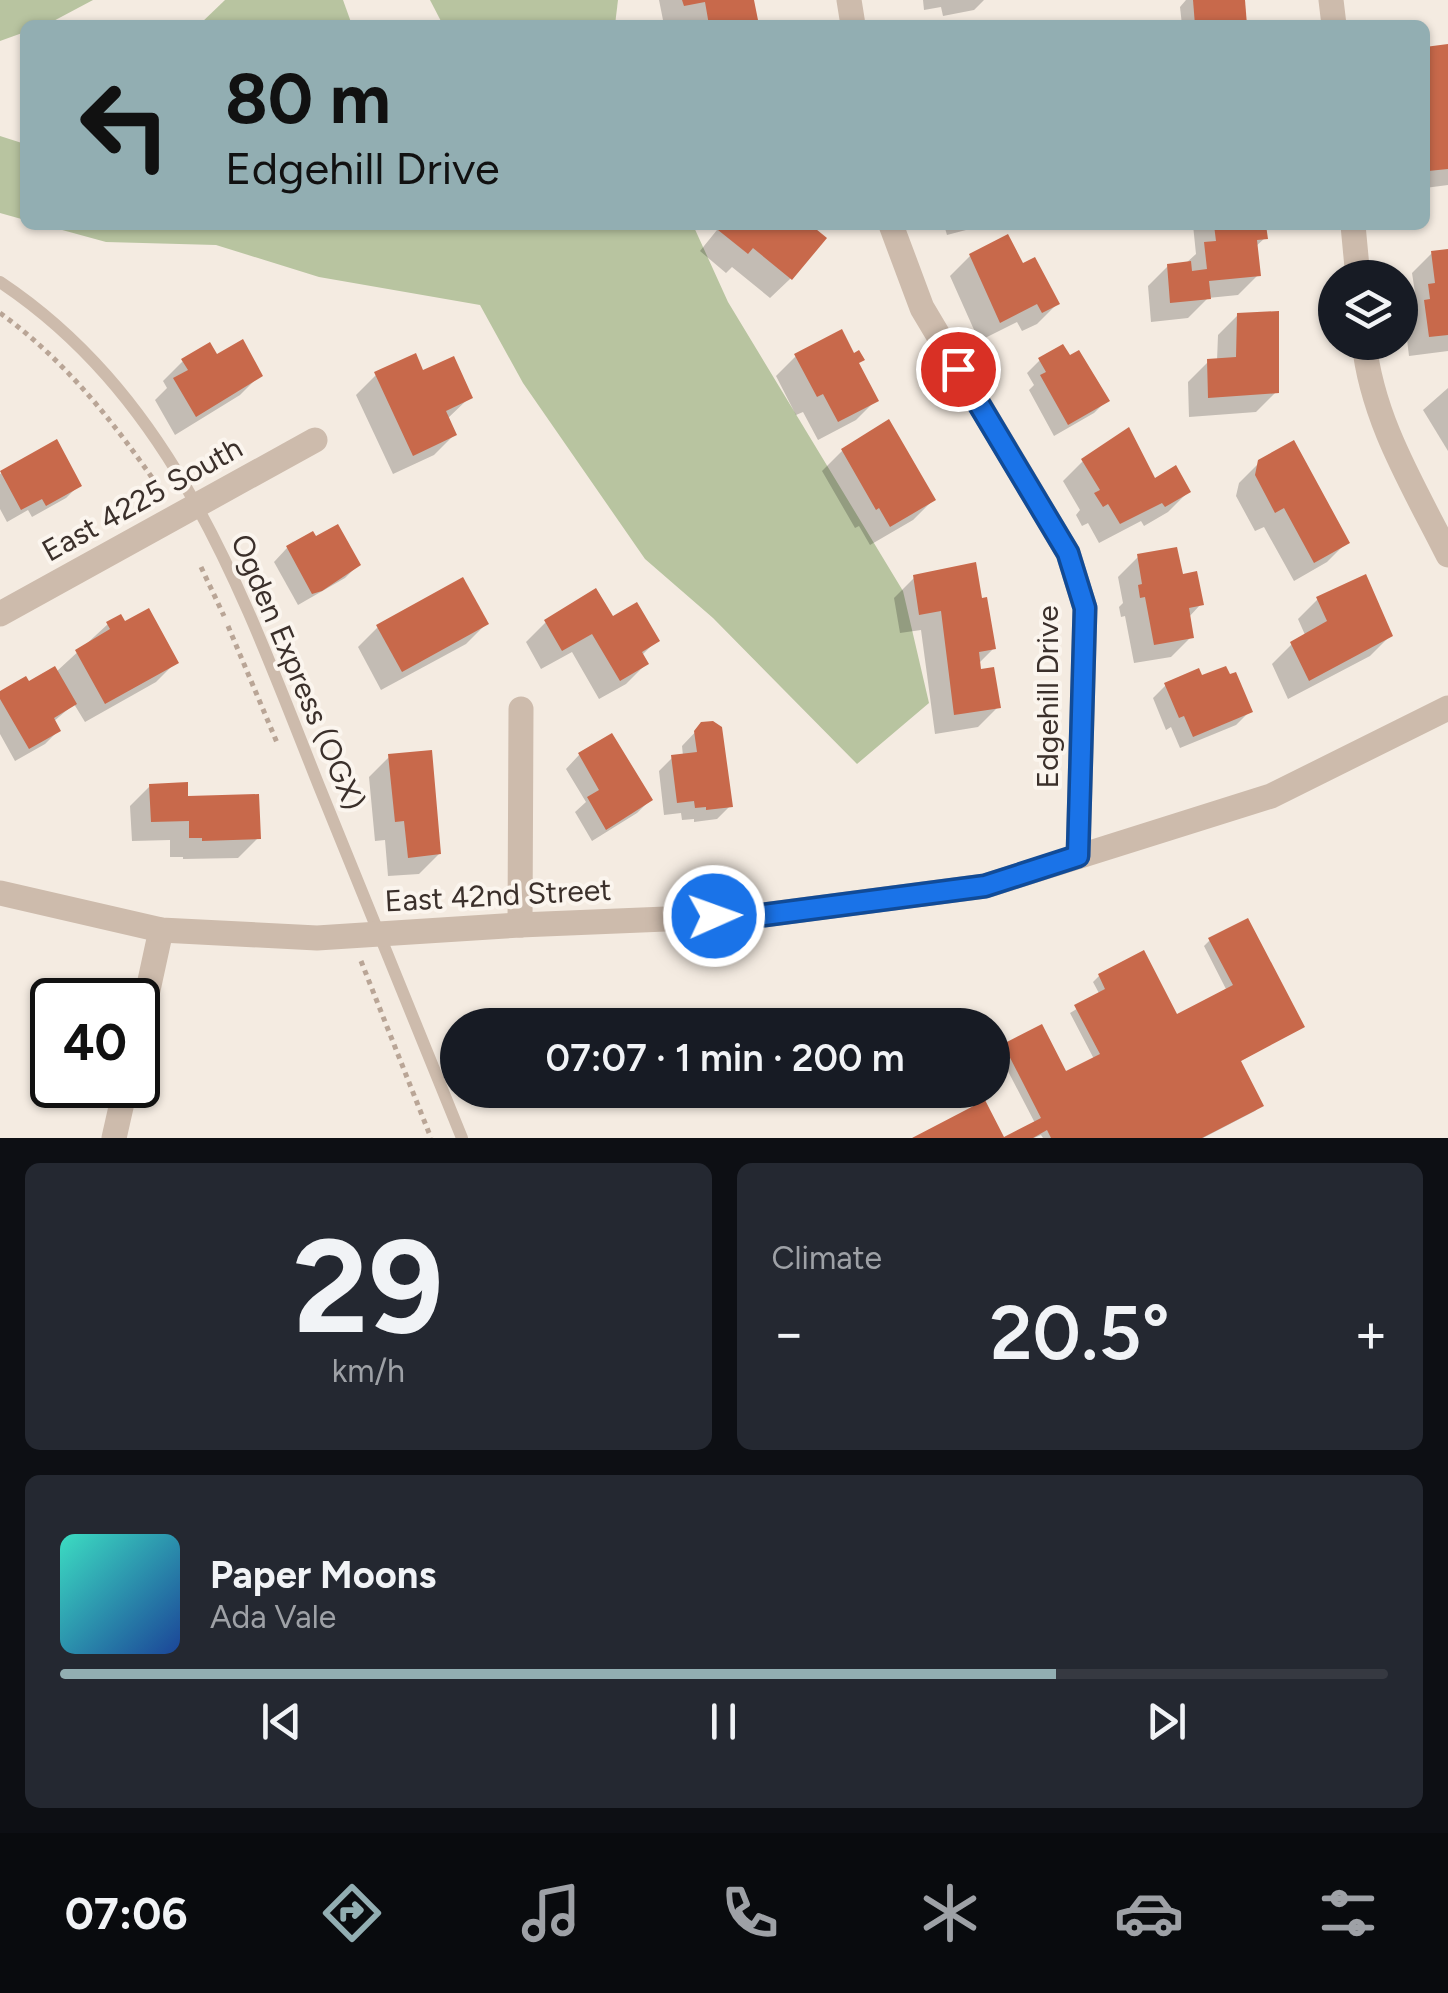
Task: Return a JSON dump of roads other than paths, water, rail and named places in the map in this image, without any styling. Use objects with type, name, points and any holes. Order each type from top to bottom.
[{"type":"street","name":"Edgehill Drive","points":[[893,230],[922,308],[1068,553],[1085,608],[1078,856]]},
{"type":"street","points":[[1353,230],[1356,260]]},
{"type":"street","points":[[1366,360],[1384,426],[1448,555]]},
{"type":"street","name":"East 4225 South","points":[[0,614],[314,440]]},
{"type":"street","name":"East 42nd Street","points":[[0,893],[161,930],[317,938],[764,915],[985,886],[1272,796],[1448,708]]},
{"type":"street","points":[[520,925],[521,709]]},
{"type":"street","points":[[151,978],[161,930]]},
{"type":"street","points":[[114,1138],[121,1108]]},
{"type":"lane","name":"Ogden Express (OGX)","points":[[0,282],[40,312],[102,371],[153,434],[198,505],[241,593],[462,1138]]}]
